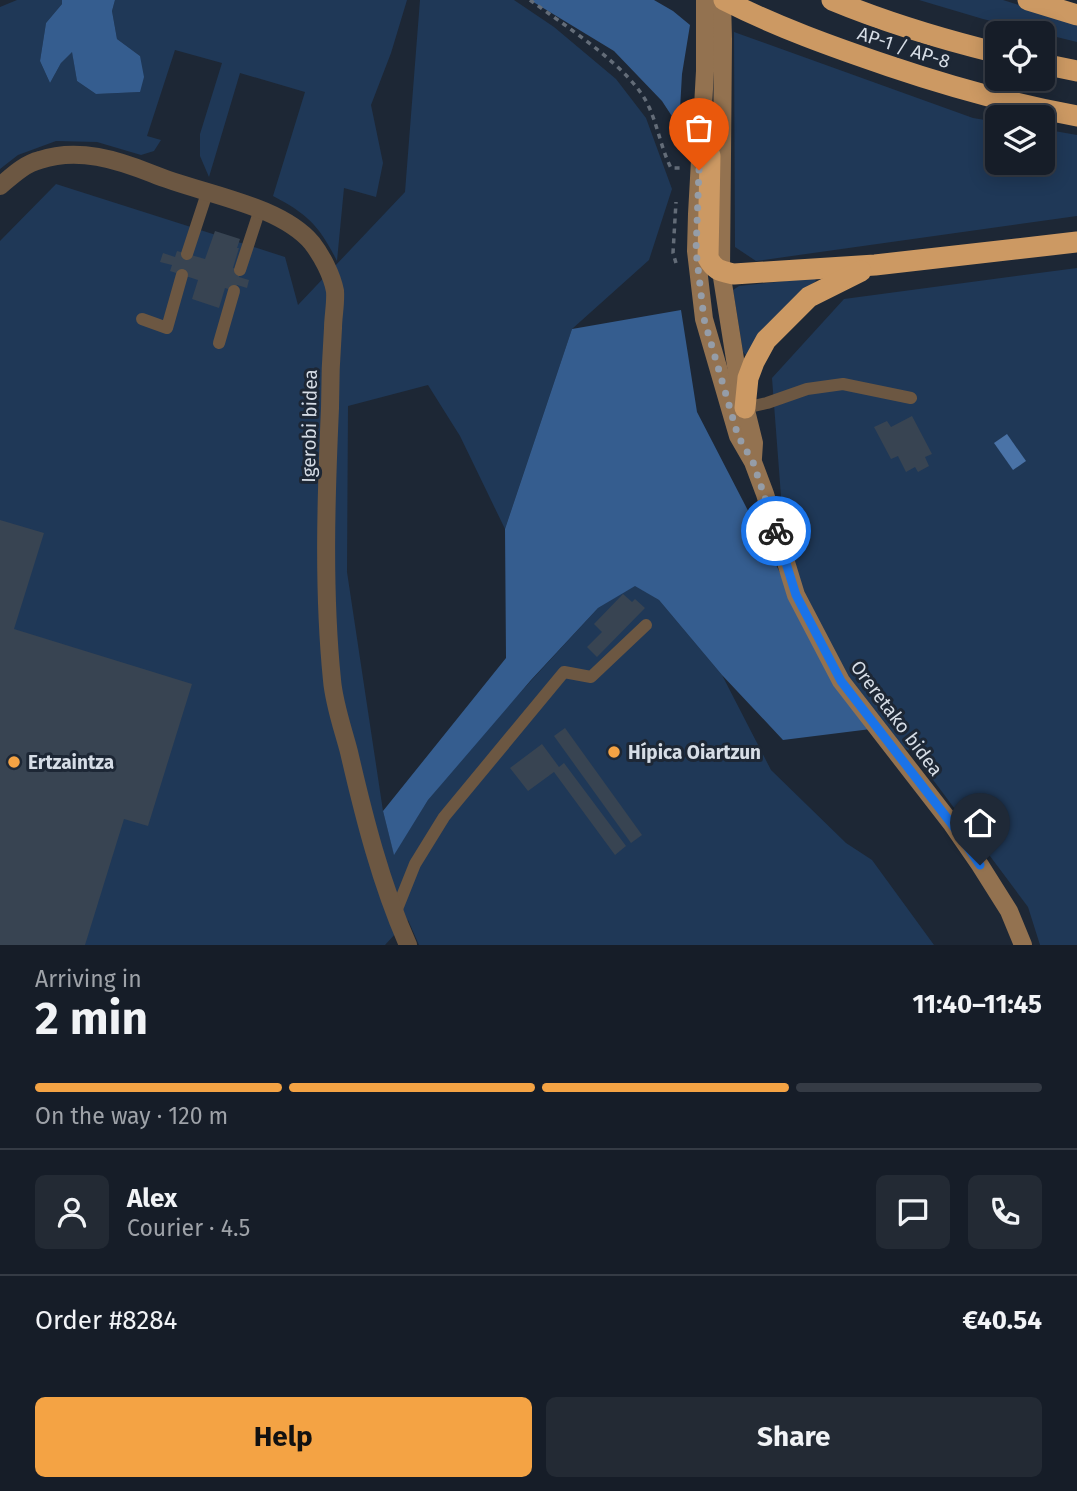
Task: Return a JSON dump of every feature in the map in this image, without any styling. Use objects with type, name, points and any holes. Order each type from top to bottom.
[{"type":"highway","name":"AP-1 / AP-8","points":[[723,0],[764,20],[930,80],[1028,107],[1077,116]]},
{"type":"highway","name":"AP-1 / AP-8","points":[[832,0],[985,50]]},
{"type":"highway","points":[[1028,0],[1077,15]]},
{"type":"highway","points":[[1055,66],[1077,71]]},
{"type":"highway","points":[[701,126],[710,156],[708,258],[713,267],[721,271],[734,274],[875,265],[1077,242]]},
{"type":"highway","points":[[745,408],[748,379],[766,341],[809,298],[844,278],[875,265]]},
{"type":"main road","points":[[705,0],[705,71],[696,251],[704,319],[738,436],[753,462]]},
{"type":"main road","points":[[723,0],[721,271],[738,378],[754,443],[753,462]]},
{"type":"main road","name":"Oreretako bidea","points":[[753,462],[796,595],[841,681],[951,823],[980,865],[1009,911],[1023,945]]},
{"type":"street","name":"Igerobi bidea","points":[[0,186],[16,172],[38,160],[63,154],[90,155],[131,165],[161,178],[260,209],[296,227],[313,244],[326,265],[335,291],[326,582],[332,683],[360,799],[394,914],[408,945]]},
{"type":"lane","points":[[187,254],[207,193]]},
{"type":"lane","points":[[240,270],[260,209]]},
{"type":"lane","points":[[142,319],[167,328],[182,275]]},
{"type":"lane","points":[[219,343],[234,291]]},
{"type":"lane","points":[[745,408],[807,389],[843,384],[911,398]]},
{"type":"lane","points":[[394,914],[415,864],[444,817],[564,672],[592,677],[646,625]]},
{"type":"path","points":[[530,0],[592,46],[629,78],[649,106],[671,168],[680,168],[682,158]]},
{"type":"shaded area","points":[[17,0],[62,0],[62,4],[46,23],[40,61],[50,83],[61,63],[72,51],[77,81],[96,94],[140,92],[140,56],[117,39],[112,11],[115,0],[407,0],[371,105],[383,163],[376,197],[344,188],[337,261],[319,230],[295,209],[273,196],[305,92],[240,73],[209,177],[200,156],[200,134],[222,63],[175,50],[147,136],[161,140],[154,151],[141,155],[97,142],[56,141],[18,155],[0,169],[0,7]]},
{"type":"shaded area","points":[[62,0],[115,0],[112,11],[117,39],[140,56],[144,77],[140,92],[96,94],[77,81],[72,52],[61,63],[50,83],[40,61],[46,23],[62,4]]},
{"type":"shaded area","points":[[420,0],[514,0],[554,27],[616,79],[646,118],[672,189],[649,260],[572,329],[505,529],[460,436],[428,385],[348,406],[347,572],[383,811],[394,854],[428,800],[482,734],[598,608],[635,585],[659,600],[722,675],[771,770],[846,843],[872,860],[934,945],[419,945],[408,920],[385,945],[0,945],[0,241],[56,184],[285,257],[298,305],[405,192]]},
{"type":"shaded area","points":[[530,0],[654,0],[690,25],[682,74],[679,127],[662,101],[614,51]]},
{"type":"shaded area","points":[[919,0],[1003,0],[1077,24],[1077,42],[1055,37],[1055,21],[983,19]]},
{"type":"shaded area","points":[[734,32],[985,120],[985,175],[1055,175],[1055,131],[1077,135],[1077,216],[756,261],[735,247]]},
{"type":"shaded area","points":[[1077,268],[1077,945],[1040,945],[1028,907],[913,753],[871,729],[788,588],[772,378],[844,299]]},
{"type":"shaded area","points":[[815,278],[816,281],[746,355],[743,352],[733,290],[739,286]]},
{"type":"shaded area","points":[[681,310],[697,412],[788,588],[871,729],[783,740],[722,675],[659,600],[635,586],[598,608],[531,680],[428,800],[394,855],[383,811],[506,658],[505,529],[572,329]]},
{"type":"shaded area","points":[[1007,434],[1026,461],[1013,470],[994,443]]},
{"type":"building","points":[[215,231],[240,239],[233,268],[241,270],[239,277],[249,280],[247,288],[237,285],[235,291],[225,288],[219,308],[192,299],[198,280],[170,271],[172,265],[160,262],[163,253],[175,257],[177,251],[205,259]]},
{"type":"building","points":[[912,416],[932,454],[925,457],[929,466],[918,472],[915,467],[906,472],[898,456],[891,459],[874,427],[887,421],[891,427]]},
{"type":"building","points":[[0,520],[44,533],[14,629],[192,684],[148,826],[124,819],[85,945],[0,945]]},
{"type":"building","points":[[623,594],[632,602],[635,599],[645,608],[597,657],[587,647],[602,632],[594,624]]},
{"type":"building","points":[[565,728],[642,835],[631,843],[554,736]]},
{"type":"building","points":[[542,744],[559,767],[564,763],[626,846],[615,855],[554,772],[528,791],[510,768]]},
{"type":"way so far","points":[[699,170],[696,251],[704,319],[738,436],[753,462],[776,531]]},
{"type":"place","name":"Hípica Oiartzun","points":[[614,752]]},
{"type":"place","name":"Ertzaintza","points":[[14,762]]},
{"type":"route","points":[[776,531],[796,595],[841,681],[951,823],[980,865]]}]
